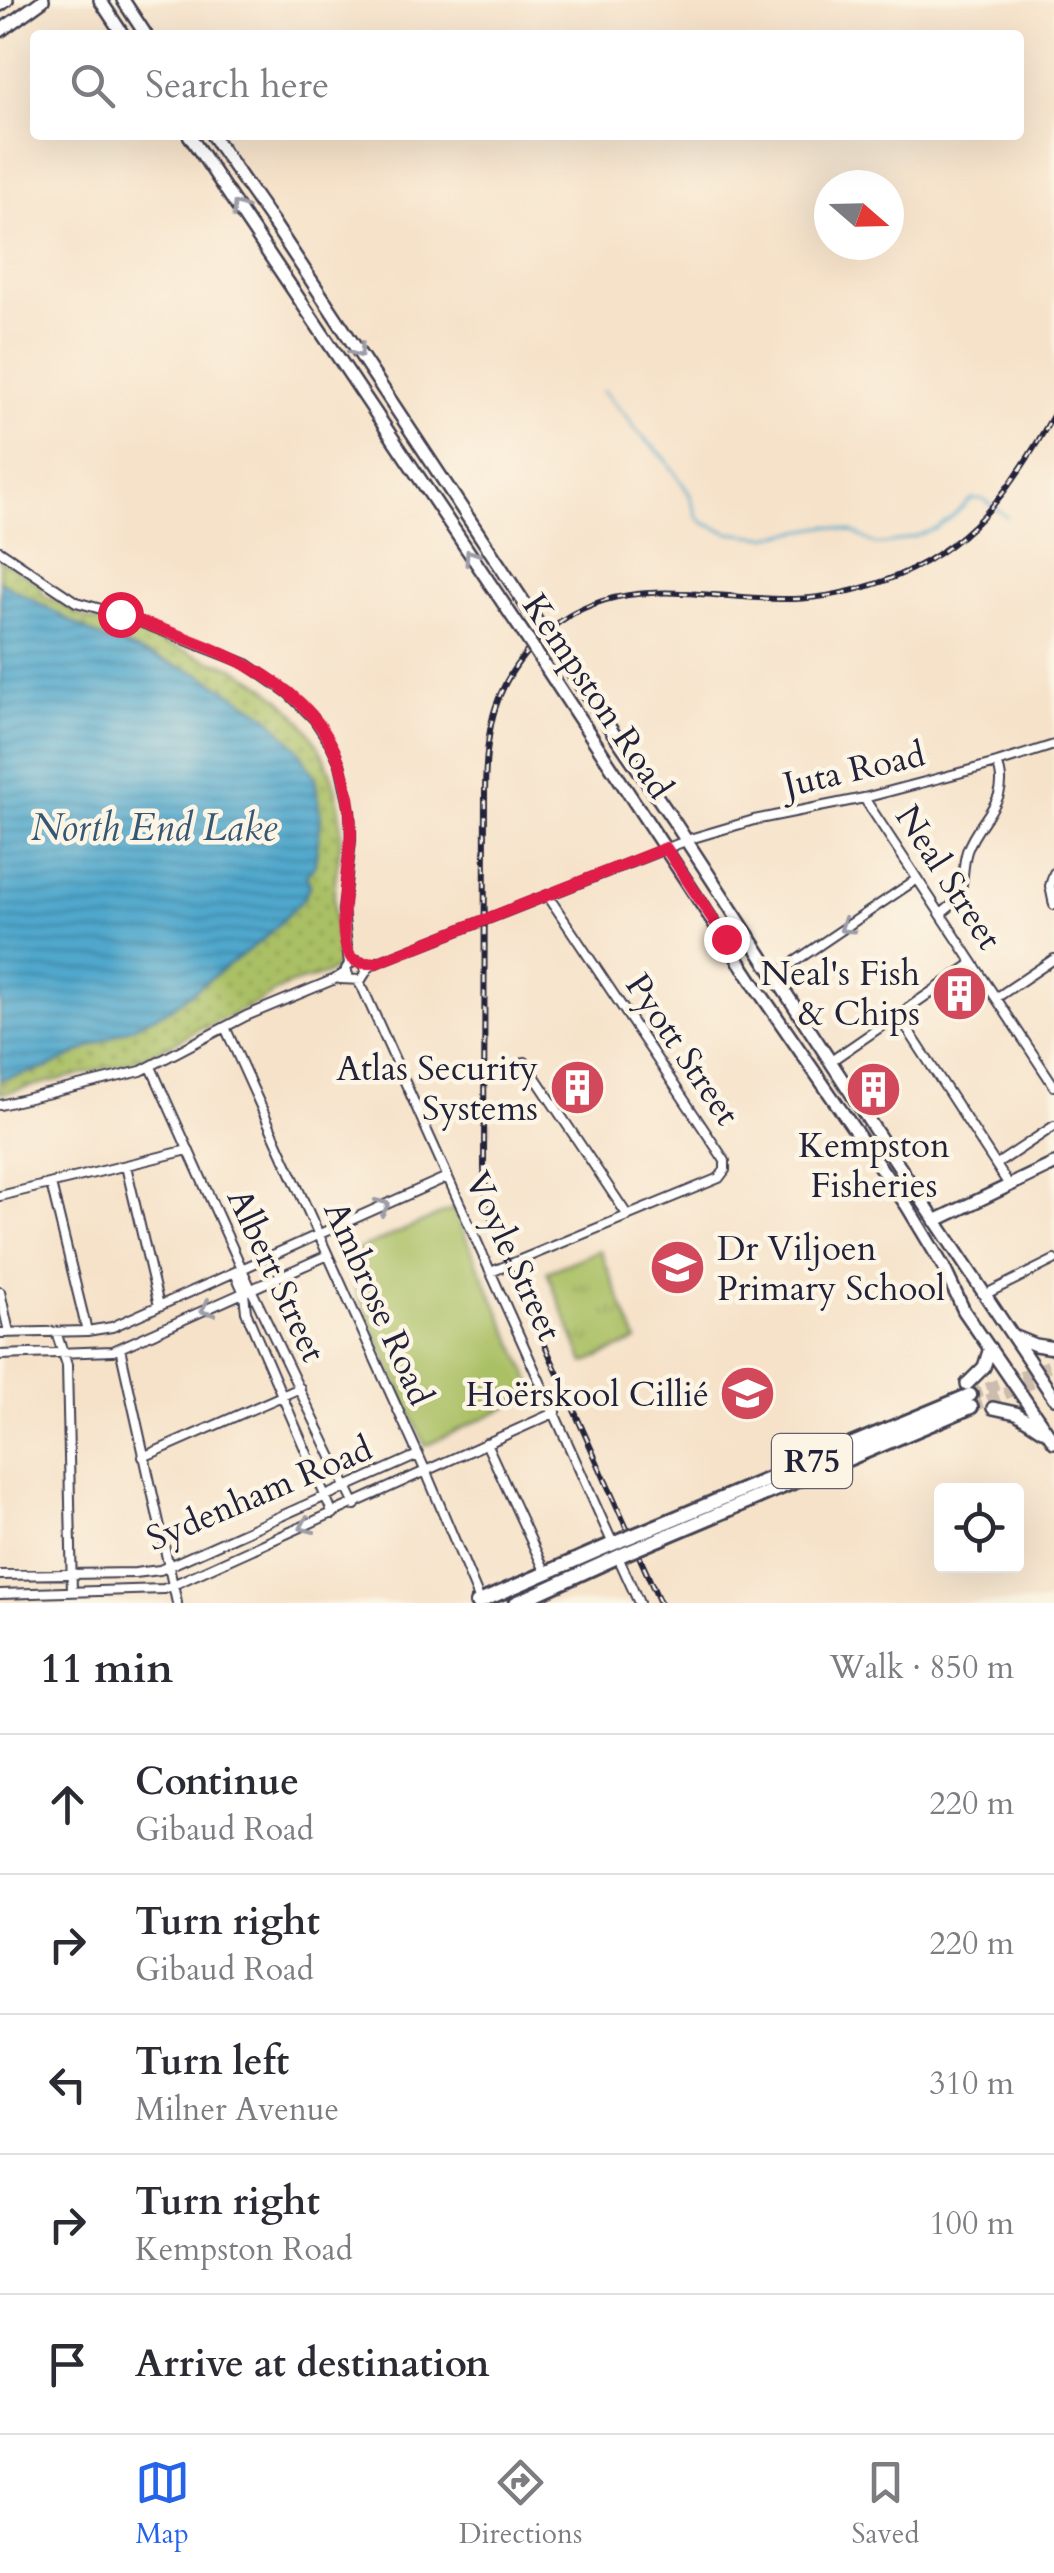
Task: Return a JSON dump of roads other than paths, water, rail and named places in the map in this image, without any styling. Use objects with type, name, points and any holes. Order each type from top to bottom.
[{"type":"main road","points":[[0,5],[7,0]]},
{"type":"main road","points":[[0,31],[43,0]]},
{"type":"main road","points":[[100,0],[120,30]]},
{"type":"main road","points":[[122,0],[143,30]]},
{"type":"main road","name":"Kempston Road","points":[[192,140],[907,1206],[943,1266],[964,1311],[1053,1441]]},
{"type":"main road","name":"Kempston Road","points":[[215,140],[1054,1398]]},
{"type":"main road","points":[[935,1220],[1054,1164]]},
{"type":"main road","points":[[1013,1336],[1054,1348]]},
{"type":"main road","points":[[969,1395],[990,1348]]},
{"type":"main road","name":"R75","points":[[480,1603],[546,1573],[656,1533],[969,1395]]},
{"type":"main road","points":[[993,1408],[1026,1419],[1053,1441]]},
{"type":"main road","name":"R75","points":[[516,1603],[620,1548]]},
{"type":"street","name":"Voyle Street","points":[[0,551],[76,602],[120,614],[247,664],[288,692],[314,719],[336,755],[347,792],[351,832],[343,910],[348,951],[620,1548],[639,1603]]},
{"type":"street","name":"Juta Road","points":[[356,971],[686,841],[754,820],[864,798],[998,764],[1054,745]]},
{"type":"street","points":[[941,914],[960,899],[970,845],[1000,796],[1003,783],[998,764]]},
{"type":"street","name":"Neal Street","points":[[864,798],[1054,1086]]},
{"type":"street","points":[[1054,873],[1050,886],[1054,905]]},
{"type":"street","points":[[774,975],[918,879]]},
{"type":"street","name":"Pyott Street","points":[[491,1272],[719,1178],[725,1170],[725,1161],[548,896]]},
{"type":"street","points":[[996,998],[1054,958]]},
{"type":"street","points":[[830,1061],[972,964]]},
{"type":"street","points":[[0,1105],[151,1067],[258,1010],[356,971]]},
{"type":"street","points":[[898,1016],[1009,1185]]},
{"type":"street","name":"Ambrose Road","points":[[226,1026],[426,1472],[480,1603]]},
{"type":"street","points":[[525,1062],[628,1216]]},
{"type":"street","name":"Albert Street","points":[[151,1067],[247,1291],[300,1388],[354,1505]]},
{"type":"street","points":[[997,1164],[1054,1126]]},
{"type":"street","points":[[0,1196],[188,1150]]},
{"type":"street","points":[[126,1166],[159,1306]]},
{"type":"street","points":[[0,1292],[5,1333],[112,1327],[448,1177]]},
{"type":"street","points":[[51,1184],[87,1331]]},
{"type":"street","points":[[0,1354],[108,1352],[328,1255]]},
{"type":"street","points":[[984,1295],[1054,1260]]},
{"type":"street","name":"Albert Street","points":[[247,1291],[246,1312],[333,1514]]},
{"type":"street","points":[[139,1315],[147,1335]]},
{"type":"street","points":[[56,1332],[66,1365],[72,1592]]},
{"type":"street","points":[[120,1348],[177,1603]]},
{"type":"street","points":[[143,1457],[300,1388]]},
{"type":"street","name":"Sydenham Road","points":[[0,1594],[156,1590],[173,1586],[556,1412]]},
{"type":"street","points":[[486,1443],[546,1573]]},
{"type":"street","name":"Sydenham Road","points":[[0,1575],[149,1572],[418,1454]]},
{"type":"water","name":"North End Lake","points":[[0,581],[97,636],[200,674],[268,716],[298,749],[315,778],[321,819],[315,864],[306,876],[310,884],[304,898],[266,937],[170,1009],[47,1068],[0,1080]]},
{"type":"waterway","points":[[603,391],[664,457],[689,493],[698,518],[729,533],[766,537],[828,526],[853,532],[877,545],[935,529],[971,499],[984,499],[1007,517]]},
{"type":"tunnel","points":[[970,1395],[1054,1364]]},
{"type":"tunnel","points":[[971,1407],[1054,1374]]},
{"type":"railway","points":[[660,1603],[499,1242],[487,1205],[485,791],[487,747],[495,708],[512,672],[540,638],[568,616],[598,602],[661,593],[817,597],[873,585],[914,568],[941,552],[985,514],[1004,492],[1054,414]]},
{"type":"place","name":"Neal's Fish & Chips","points":[[959,993]]},
{"type":"place","name":"Atlas Security Systems","points":[[577,1088]]},
{"type":"place","name":"Kempston Fisheries","points":[[874,1089]]},
{"type":"place","name":"Dr Viljoen Primary School","points":[[678,1268]]},
{"type":"place","name":"Hoërskool Cillié","points":[[748,1394]]}]
